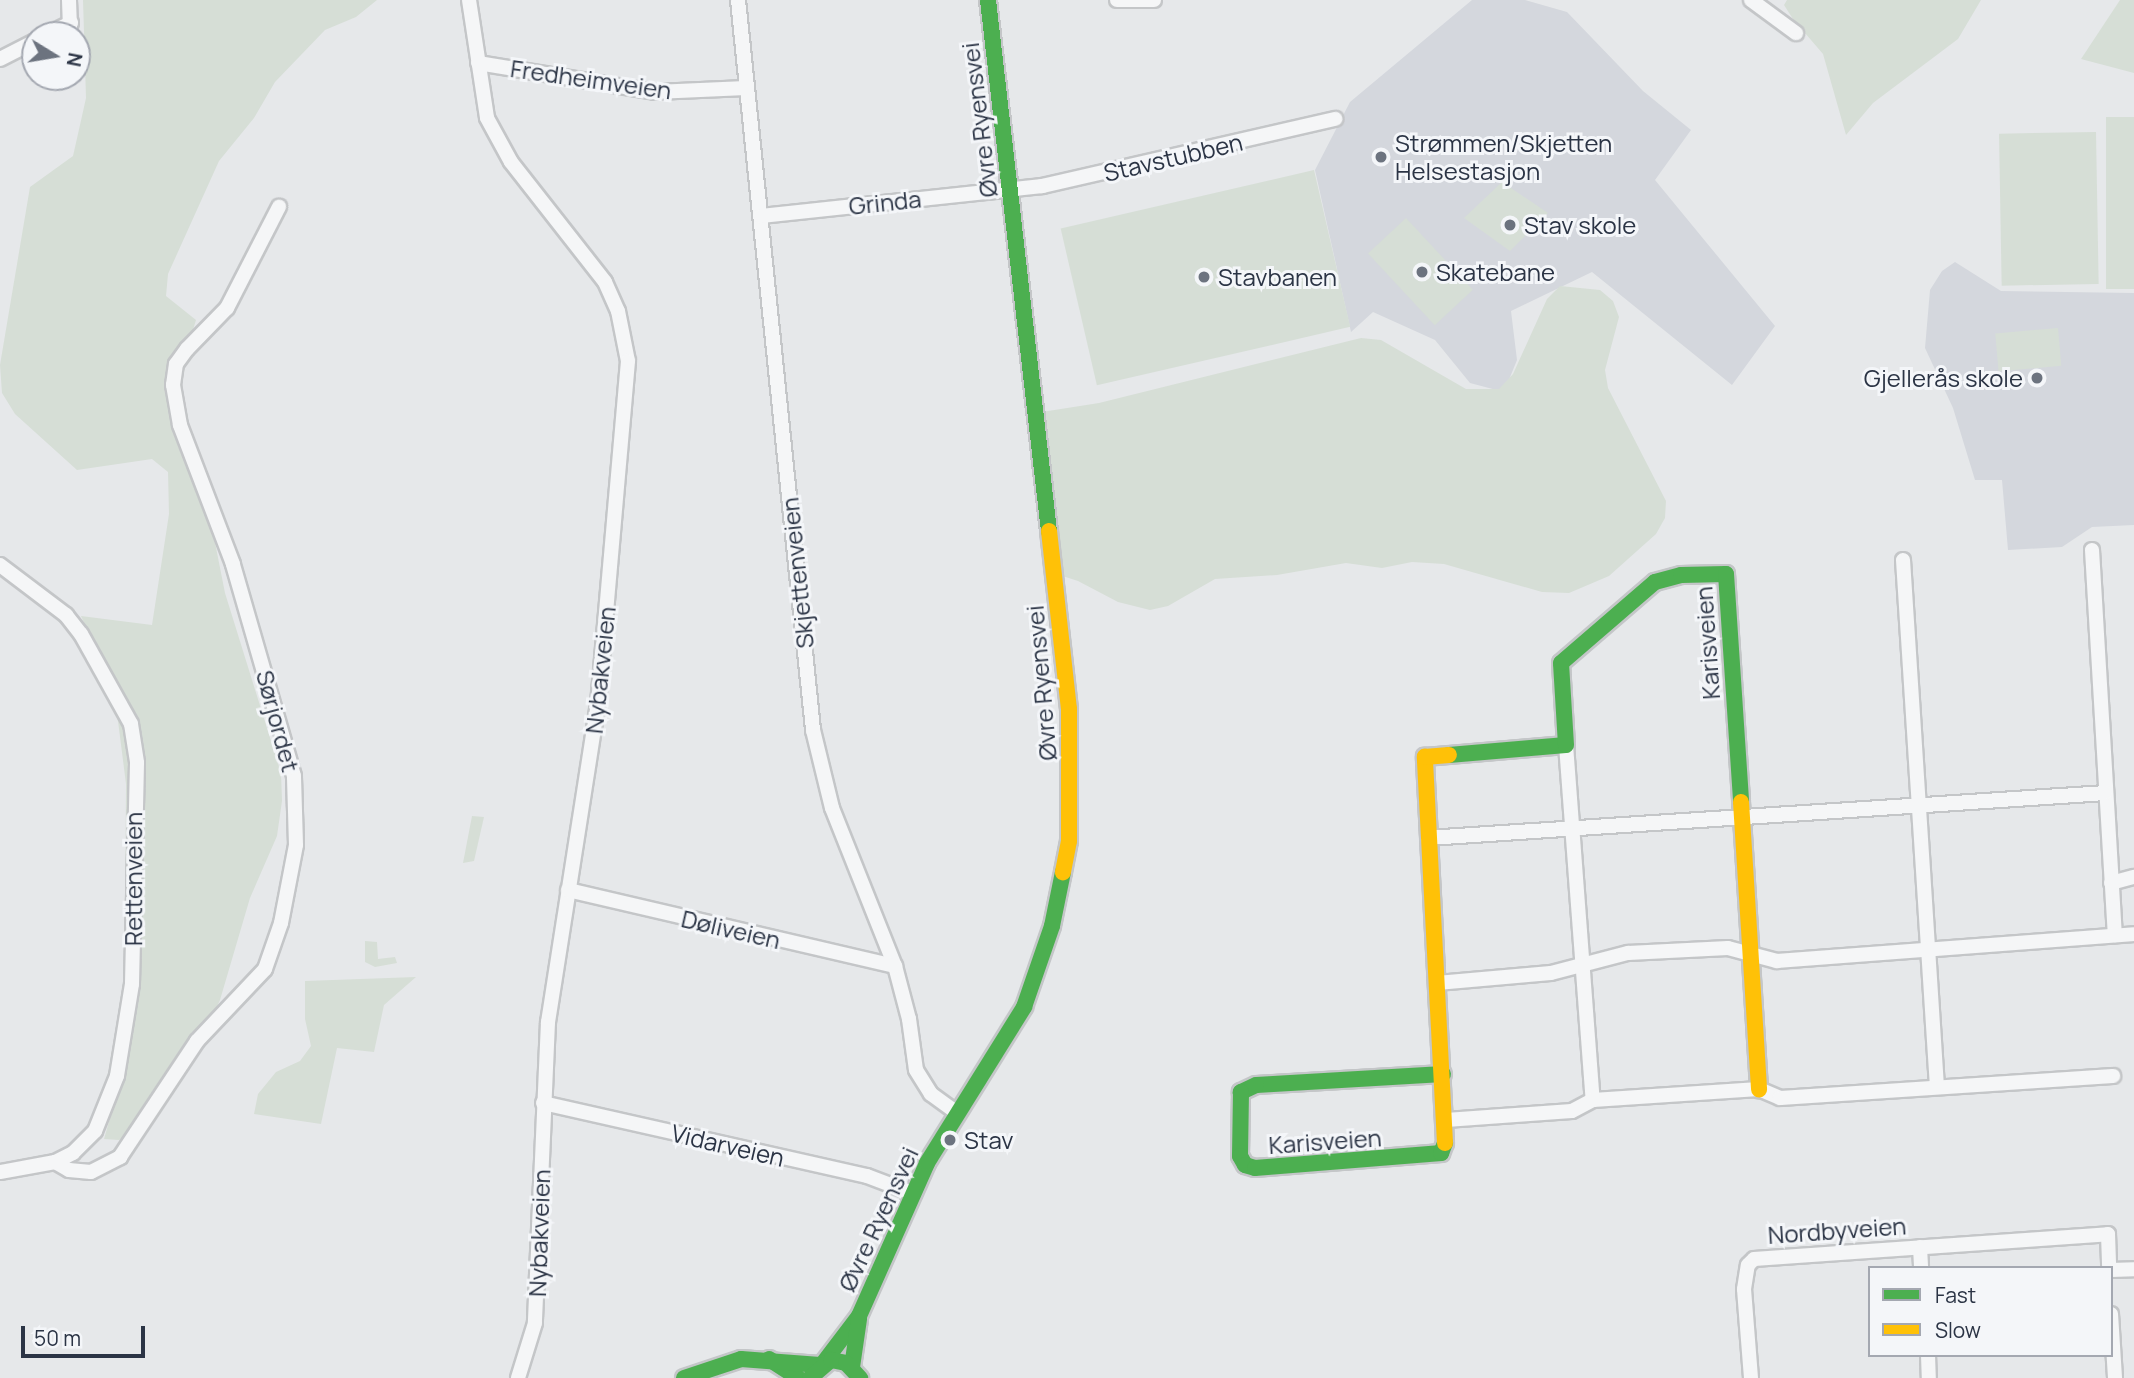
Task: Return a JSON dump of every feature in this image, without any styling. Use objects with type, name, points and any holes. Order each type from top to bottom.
[{"type":"street","points":[[69,0],[70,21]]},
{"type":"street","name":"Nybakveien","points":[[469,0],[487,118],[511,162],[605,282],[618,311],[628,360],[598,703],[548,1022],[537,1301],[532,1337],[518,1378]]},
{"type":"street","name":"Skjettenveien","points":[[738,0],[813,730],[831,808],[895,966],[919,1077],[937,1100],[957,1113]]},
{"type":"street","name":"Øvre Ryensvei","points":[[818,1368],[859,1316],[912,1193],[957,1113],[1007,1038],[1032,989],[1058,903],[1071,822],[1069,709],[988,0]]},
{"type":"street","points":[[1117,0],[1154,0]]},
{"type":"street","points":[[1751,0],[1796,33]]},
{"type":"street","points":[[0,59],[21,48]]},
{"type":"street","name":"Fredheimveien","points":[[478,63],[655,92],[746,88]]},
{"type":"street","name":"Stavstubben","points":[[1010,189],[1042,186],[1335,119]]},
{"type":"street","name":"Grinda","points":[[761,216],[1010,189]]},
{"type":"street","name":"Sørjordet","points":[[55,1162],[69,1170],[91,1172],[120,1157],[190,1050],[265,969],[281,923],[296,845],[294,776],[233,564],[180,425],[173,384],[176,364],[187,349],[228,308],[279,206]]},
{"type":"street","points":[[2092,550],[2115,935]]},
{"type":"street","points":[[1903,561],[1937,1087]]},
{"type":"street","name":"Rettenveien","points":[[0,565],[66,615],[81,634],[136,740],[132,984],[123,1050],[113,1089],[95,1131],[73,1153],[55,1162],[0,1172]]},
{"type":"street","name":"Karisveien","points":[[1593,1100],[1561,663],[1655,582],[1681,575],[1726,574],[1759,1089]]},
{"type":"street","name":"Karisveien","points":[[1443,1074],[1248,1088],[1241,1092],[1238,1107],[1241,1156],[1245,1165],[1255,1168],[1432,1157],[1446,1147],[1446,1120],[1425,757],[1566,745]]},
{"type":"street","points":[[1428,838],[2106,793]]},
{"type":"street","points":[[2111,883],[2134,877]]},
{"type":"street","name":"Døliveien","points":[[568,890],[895,966]]},
{"type":"street","points":[[1437,983],[1584,966],[1628,953],[1728,948],[1777,961],[2134,934]]},
{"type":"street","points":[[1446,1120],[1572,1111],[1593,1100],[1759,1089],[1780,1098],[2113,1076]]},
{"type":"street","name":"Vidarveien","points":[[543,1103],[867,1176],[912,1193]]},
{"type":"street","name":"Nordbyveien","points":[[1751,1378],[1744,1289],[1748,1265],[1754,1259],[2108,1234],[2110,1266]]},
{"type":"street","name":"Nordbyveien","points":[[1920,1247],[1921,1266]]},
{"type":"street","name":"Nordbyveien","points":[[2113,1269],[2134,1269]]},
{"type":"street","name":"Øvre Ryensvei","points":[[859,1316],[859,1375]]},
{"type":"street","points":[[2113,1346],[2115,1378]]},
{"type":"street","points":[[1928,1357],[1929,1378]]},
{"type":"street","points":[[768,1359],[798,1378]]},
{"type":"street","points":[[684,1378],[720,1363],[768,1359],[818,1368],[839,1360],[859,1375]]},
{"type":"shaded area","points":[[83,0],[377,0],[356,17],[325,30],[275,82],[254,118],[219,161],[168,274],[166,296],[196,320],[175,389],[205,492],[225,593],[281,773],[282,801],[277,836],[250,898],[220,1000],[193,1060],[140,1127],[119,1140],[104,1139],[119,1087],[131,988],[125,923],[126,784],[118,721],[98,653],[81,616],[152,625],[169,514],[168,472],[152,459],[77,470],[15,414],[2,393],[0,365],[30,187],[73,156],[86,91],[91,91],[91,21],[84,21]]},
{"type":"shaded area","name":"Stav skole","points":[[1472,0],[1525,0],[1567,12],[1643,91],[1691,130],[1655,180],[1775,326],[1732,385],[1592,272],[1511,311],[1517,360],[1504,392],[1470,383],[1435,340],[1373,312],[1351,332],[1315,170],[1350,102]]},
{"type":"shaded area","points":[[1787,0],[1981,0],[1958,39],[1873,103],[1846,135],[1823,54],[1793,19],[1784,5]]},
{"type":"shaded area","points":[[2120,0],[2134,0],[2134,73],[2081,59]]},
{"type":"shaded area","points":[[2106,117],[2134,117],[2134,289],[2106,289]]},
{"type":"shaded area","points":[[2096,132],[2099,284],[2002,286],[1999,134]]},
{"type":"shaded area","name":"Stavbanen","points":[[1314,170],[1350,327],[1097,385],[1061,228]]},
{"type":"shaded area","points":[[1502,182],[1548,213],[1510,251],[1464,218]]},
{"type":"shaded area","name":"Skatebane","points":[[1406,218],[1473,290],[1435,325],[1368,253]]},
{"type":"shaded area","name":"Gjellerås skole","points":[[1955,262],[2001,291],[2134,293],[2134,525],[2092,527],[2062,547],[2008,550],[2002,480],[1975,480],[1953,408],[1925,348],[1930,290],[1942,271]]},
{"type":"shaded area","points":[[1560,286],[1600,290],[1613,301],[1619,317],[1605,370],[1608,388],[1666,501],[1665,518],[1656,534],[1609,576],[1569,593],[1542,592],[1444,564],[1412,562],[1382,568],[1346,563],[1277,575],[1215,579],[1168,606],[1150,610],[1118,602],[1078,581],[1047,571],[1029,414],[1099,403],[1361,338],[1381,340],[1466,389],[1499,389],[1513,374],[1547,299]]},
{"type":"shaded area","points":[[2058,328],[2061,366],[1999,371],[1995,333]]},
{"type":"shaded area","points":[[472,816],[484,817],[474,861],[463,863]]},
{"type":"shaded area","points":[[365,941],[377,942],[378,959],[395,957],[397,963],[375,967],[365,962]]},
{"type":"shaded area","points":[[416,977],[384,1005],[374,1052],[337,1048],[321,1124],[254,1114],[258,1094],[276,1072],[300,1061],[311,1046],[305,1019],[305,981]]},
{"type":"traffic: fast","points":[[988,0],[1049,531]]},
{"type":"traffic: fast","points":[[1449,755],[1566,745],[1561,663],[1655,582],[1681,575],[1726,574],[1741,802]]},
{"type":"traffic: fast","points":[[824,1362],[859,1316],[927,1163],[1024,1007],[1052,926],[1063,872]]},
{"type":"traffic: fast","points":[[1443,1074],[1256,1085],[1241,1092],[1240,1156],[1245,1165],[1255,1168],[1441,1153],[1445,1143]]},
{"type":"traffic: fast","points":[[852,1367],[859,1319]]},
{"type":"traffic: fast","points":[[684,1378],[741,1359],[820,1365]]},
{"type":"traffic: fast","points":[[769,1359],[798,1378]]},
{"type":"traffic: fast","points":[[810,1378],[831,1360],[846,1363],[860,1378]]},
{"type":"traffic: slow","points":[[1049,531],[1069,709],[1069,841],[1063,872]]},
{"type":"traffic: slow","points":[[1445,1143],[1425,757],[1449,755]]},
{"type":"traffic: slow","points":[[1741,802],[1759,1089]]},
{"type":"place","name":"Strømmen/Skjetten Helsestasjon","points":[[1381,157]]},
{"type":"place","name":"Stav skole","points":[[1510,225]]},
{"type":"place","name":"Skatebane","points":[[1422,272]]},
{"type":"place","name":"Stavbanen","points":[[1204,277]]},
{"type":"place","name":"Gjellerås skole","points":[[2037,378]]},
{"type":"place","name":"Stav","points":[[950,1140]]}]
